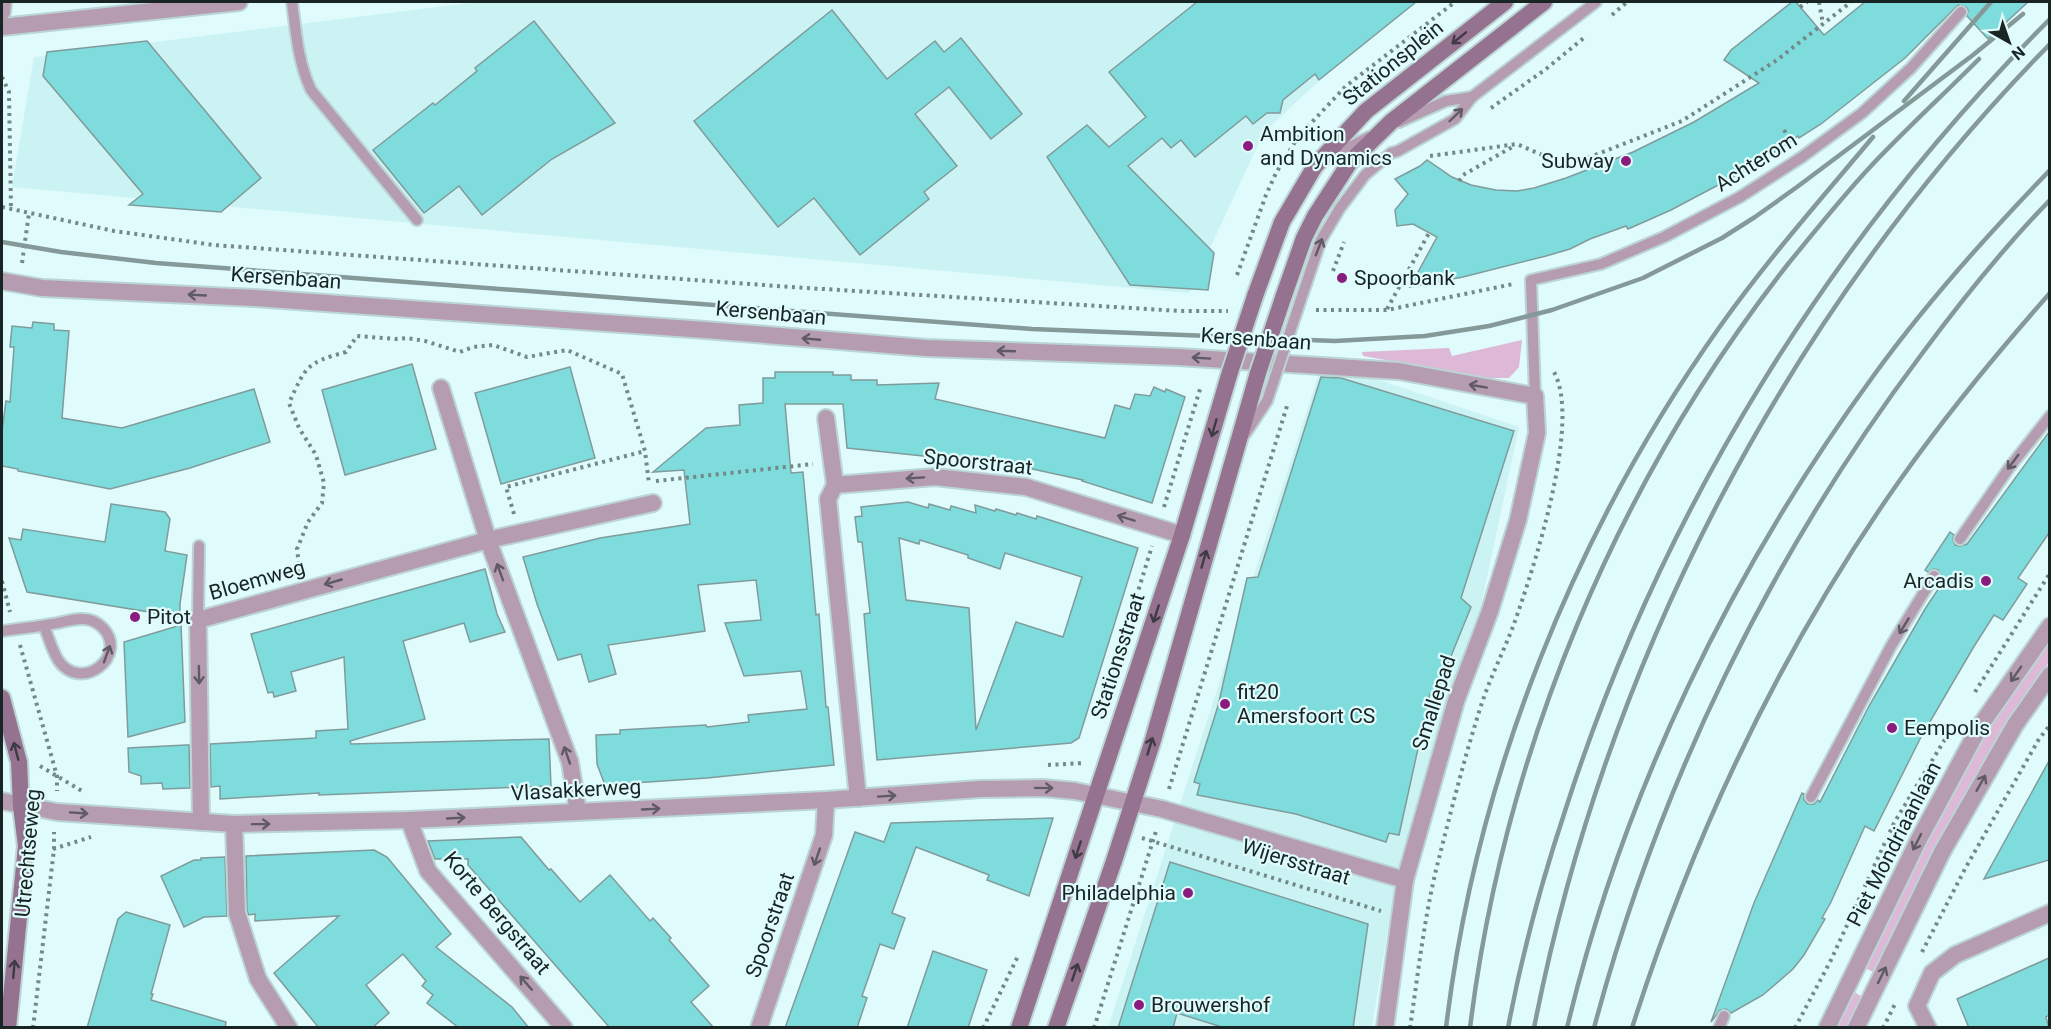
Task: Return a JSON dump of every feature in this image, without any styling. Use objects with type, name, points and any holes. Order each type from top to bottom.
[{"type":"main road","name":"Stationsplein","points":[[1255,296],[1282,222],[1315,165],[1366,111],[1505,2]]},
{"type":"main road","name":"Stationsplein","points":[[1237,447],[1258,373],[1304,238],[1315,216],[1350,162],[1382,131],[1544,2]]},
{"type":"main road","name":"Stationsstraat","points":[[1019,1028],[1182,536],[1230,372],[1255,296]]},
{"type":"main road","points":[[1056,1028],[1133,802],[1237,447]]},
{"type":"main road","name":"Utrechtseweg","points":[[2,698],[19,762],[26,846],[8,1028]]},
{"type":"street","points":[[2,12],[3,2]]},
{"type":"street","points":[[2,27],[240,2]]},
{"type":"street","name":"Kersenbaan","points":[[6,283],[42,288],[255,298],[926,348],[1178,357],[1399,371],[1536,396]]},
{"type":"street","points":[[441,388],[488,540],[570,762],[578,812]]},
{"type":"street","name":"Smallepad","points":[[1385,1028],[1405,880],[1456,701],[1490,611],[1518,520],[1537,433],[1536,396]]},
{"type":"street","points":[[826,418],[835,485],[828,500],[858,798]]},
{"type":"street","name":"Spoorstraat","points":[[835,485],[935,477],[1026,487],[1182,536]]},
{"type":"street","name":"Bloemweg","points":[[201,822],[198,620],[488,540],[653,502]]},
{"type":"street","name":"Piet Mondriaanlaan","points":[[1827,1028],[1917,841],[1980,726],[2049,626]]},
{"type":"street","points":[[1856,1028],[1942,852],[2015,724],[2049,675]]},
{"type":"street","name":"Vlasakkerweg","points":[[2,801],[57,812],[234,824],[410,820],[826,800],[980,789],[1066,789],[1133,802]]},
{"type":"street","name":"Spoorstraat","points":[[759,1028],[824,835],[826,800]]},
{"type":"street","name":"Wijersstraat","points":[[1133,802],[1405,880]]},
{"type":"street","name":"Korte Bergstraat","points":[[410,820],[428,871],[564,1028]]},
{"type":"street","points":[[234,824],[237,913],[258,979],[289,1028]]},
{"type":"street","points":[[1928,1028],[1917,1006],[1932,972],[1955,955],[2049,913]]},
{"type":"lane","points":[[292,2],[297,50],[303,73],[311,90],[417,219]]},
{"type":"lane","name":"Stationsplein","points":[[1303,306],[1322,240],[1340,208],[1365,175],[1391,153],[1455,119],[1472,97],[1596,2]]},
{"type":"lane","name":"Achterom","points":[[1531,280],[1601,264],[1664,237],[1749,191],[1802,157],[1862,113],[1911,68],[1961,12]]},
{"type":"lane","name":"Stationsplein","points":[[1315,165],[1446,100],[1472,97]]},
{"type":"lane","points":[[1531,280],[1536,396]]},
{"type":"lane","points":[[1237,447],[1267,400],[1303,306]]},
{"type":"lane","points":[[1960,539],[2009,468],[2049,416]]},
{"type":"lane","points":[[198,620],[199,546]]},
{"type":"lane","points":[[1811,797],[1870,683],[1934,576]]},
{"type":"lane","points":[[2,631],[83,619],[97,622],[106,631],[111,642],[109,654],[102,666],[92,672],[80,674],[69,670],[58,661],[44,626]]},
{"type":"lane","points":[[1719,1028],[1724,1016]]},
{"type":"path","name":"Stationsplein","points":[[1346,86],[1455,2]]},
{"type":"path","points":[[1800,7],[1807,2]]},
{"type":"path","points":[[1819,2],[1823,24]]},
{"type":"path","points":[[1427,157],[1517,144],[1567,166],[1682,121],[1777,60],[1851,2]]},
{"type":"path","points":[[2,77],[9,92],[11,208]]},
{"type":"path","points":[[1459,181],[1463,175],[1517,144]]},
{"type":"path","name":"Kersenbaan","points":[[2,207],[114,231],[214,245],[791,287],[1180,311],[1238,311]]},
{"type":"path","points":[[6,283],[23,261],[29,213]]},
{"type":"path","points":[[1387,310],[1429,233]]},
{"type":"path","points":[[1329,280],[1346,238]]},
{"type":"path","points":[[1387,310],[1531,280]]},
{"type":"path","name":"Kersenbaan","points":[[1303,306],[1387,310]]},
{"type":"path","points":[[1129,619],[1202,382]]},
{"type":"path","points":[[1162,809],[1290,398]]},
{"type":"path","points":[[514,511],[506,487],[645,451]]},
{"type":"path","points":[[649,481],[832,461]]},
{"type":"path","name":"Utrechtseweg","points":[[2,581],[57,776],[54,849],[33,1028]]},
{"type":"path","points":[[1920,956],[1966,867],[2049,725]]},
{"type":"path","points":[[1084,763],[1087,753]]},
{"type":"path","name":"Wijersstraat","points":[[1095,1028],[1153,842],[1426,922]]},
{"type":"path","points":[[1410,1028],[1437,867]]},
{"type":"path","points":[[1795,1028],[1831,960]]},
{"type":"path","points":[[1883,1028],[1899,996]]},
{"type":"shaded area","points":[[477,2],[1404,2],[1264,132],[1189,293],[12,187],[34,57]]},
{"type":"shaded area","points":[[1522,340],[1519,367],[1509,378],[1487,378],[1363,356],[1362,352],[1449,348],[1452,356]]},
{"type":"shaded area","points":[[1323,361],[1519,427],[1466,676],[1396,878],[1372,1027],[1108,1028]]},
{"type":"shaded area","points":[[2049,639],[2049,662],[1992,750],[1877,974],[1863,967],[1919,853],[1986,733]]},
{"type":"shaded area","points":[[1851,990],[1864,998],[1849,1027],[1832,1028]]},
{"type":"building","points":[[1197,2],[1416,2],[1319,80],[1315,74],[1283,100],[1280,113],[1267,113],[1253,124],[1246,116],[1195,157],[1181,140],[1171,148],[1162,138],[1128,166],[1214,253],[1208,290],[1130,285],[1047,157],[1087,125],[1109,147],[1146,117],[1109,72]]},
{"type":"building","points":[[1792,2],[1796,2],[1824,35],[1865,2],[2028,2],[1988,39],[1967,16],[1966,7],[1958,5],[1905,58],[1821,124],[1799,138],[1798,136],[1756,165],[1671,210],[1628,229],[1626,226],[1570,249],[1463,277],[1410,287],[1437,237],[1413,224],[1397,226],[1395,210],[1408,194],[1395,179],[1427,160],[1452,177],[1471,185],[1517,191],[1566,178],[1633,152],[1694,122],[1759,83],[1724,60],[1731,50]]},
{"type":"building","points":[[832,10],[887,79],[935,41],[944,52],[961,38],[1022,114],[991,139],[949,87],[915,114],[957,166],[924,192],[929,199],[860,255],[814,198],[778,227],[694,121]]},
{"type":"building","points":[[534,21],[615,123],[552,159],[482,215],[459,186],[424,213],[373,150],[433,103],[435,105],[477,71],[475,68]]},
{"type":"building","points":[[147,41],[261,178],[221,212],[129,205],[143,194],[43,76],[47,52]]},
{"type":"building","points":[[33,322],[54,324],[54,330],[69,331],[62,418],[122,428],[254,389],[270,442],[190,468],[110,489],[2,466],[2,431],[6,401],[10,402],[14,347],[10,347],[12,326],[32,328]]},
{"type":"building","points":[[412,364],[436,449],[345,475],[322,390]]},
{"type":"building","points":[[570,367],[595,458],[501,484],[475,393]]},
{"type":"building","points":[[775,372],[833,372],[833,375],[851,375],[851,380],[877,380],[877,385],[939,383],[935,399],[1105,438],[1115,405],[1130,409],[1135,394],[1150,396],[1154,387],[1185,397],[1152,503],[1083,480],[991,460],[954,457],[952,459],[847,448],[843,404],[785,404],[791,473],[803,472],[816,615],[819,614],[826,707],[828,707],[834,765],[707,778],[605,785],[597,764],[596,735],[620,734],[620,730],[706,725],[707,727],[749,722],[748,715],[807,709],[801,671],[744,676],[725,623],[761,620],[756,580],[698,585],[705,631],[608,645],[616,674],[589,682],[581,654],[558,660],[537,604],[523,557],[600,538],[690,524],[684,470],[653,472],[706,428],[740,425],[739,405],[763,403],[763,378],[775,378]]},
{"type":"building","points":[[1321,377],[1341,378],[1514,431],[1461,598],[1471,607],[1434,698],[1430,694],[1399,835],[1389,833],[1386,842],[1296,814],[1197,795],[1200,784],[1194,782],[1218,706],[1247,578],[1258,577]]},
{"type":"building","name":"Eempolis","points":[[2049,432],[2049,533],[2018,578],[2027,584],[2003,620],[1994,615],[1973,648],[1921,737],[1874,831],[1865,826],[1822,918],[1825,919],[1804,955],[1793,969],[1763,995],[1731,1013],[1726,1009],[1720,1010],[1711,1022],[1754,903],[1802,793],[1808,804],[1814,804],[1818,800],[1820,802],[1869,706],[1943,582],[1940,580],[1938,570],[1928,572],[1925,570],[1950,532],[1954,535],[1955,545],[1967,544]]},
{"type":"building","points":[[908,502],[928,508],[929,504],[950,510],[951,506],[976,513],[975,505],[1036,519],[1037,516],[1138,548],[1079,738],[1071,743],[877,760],[864,614],[870,613],[862,542],[858,542],[855,517],[862,516],[861,507]],"holes":[[[899,538],[919,544],[920,540],[968,555],[968,558],[1000,569],[1005,553],[1082,577],[1063,637],[1016,622],[976,730],[969,608],[906,600]]]},
{"type":"building","points":[[111,504],[165,512],[170,519],[165,551],[187,555],[180,617],[27,592],[9,538],[21,540],[23,529],[105,542]]},
{"type":"building","points":[[485,569],[497,614],[505,632],[470,642],[464,623],[403,641],[425,719],[350,741],[351,744],[549,739],[551,786],[319,795],[319,793],[220,799],[220,786],[211,787],[210,744],[316,738],[316,731],[348,729],[344,657],[291,672],[296,691],[274,697],[273,692],[268,693],[251,634]]},
{"type":"building","points":[[181,625],[185,722],[128,737],[124,642]]},
{"type":"building","points":[[189,745],[190,788],[163,789],[162,783],[141,784],[141,776],[129,772],[128,748]]},
{"type":"building","points":[[2049,761],[2049,860],[1984,879]]},
{"type":"building","points":[[1053,818],[1029,896],[987,880],[989,875],[916,847],[892,913],[905,918],[894,949],[880,944],[862,996],[867,998],[857,1028],[785,1028],[855,832],[884,842],[891,823]]},
{"type":"building","points":[[521,837],[580,902],[610,875],[650,921],[653,918],[671,938],[669,940],[709,986],[691,1002],[714,1028],[610,1028],[468,865],[468,859],[435,859],[428,841]]},
{"type":"building","points":[[374,850],[387,857],[451,934],[436,947],[512,1007],[529,1028],[459,1028],[427,1003],[433,995],[422,986],[426,981],[403,954],[366,985],[389,1013],[372,1028],[319,1028],[274,973],[339,916],[255,921],[255,914],[249,915],[247,911],[246,856]]},
{"type":"building","points":[[225,857],[227,916],[204,917],[184,927],[161,876],[194,860]]},
{"type":"building","points":[[1170,862],[1368,924],[1353,1028],[1225,1028],[1177,1013],[1173,1028],[1118,1028]]},
{"type":"building","points":[[126,912],[170,925],[151,1000],[226,1022],[225,1028],[87,1028],[118,919]]},
{"type":"building","points":[[933,951],[987,970],[968,1028],[907,1028]]},
{"type":"building","points":[[2049,958],[2049,1015],[2046,1017],[2049,1028],[1969,1028],[1957,999]]},
{"type":"railway","points":[[1904,101],[1991,2]]},
{"type":"railway","points":[[2,242],[61,252],[156,263],[1032,329],[1335,341],[1425,336],[1489,326],[1552,310],[1643,278],[1722,238],[1797,187],[1973,55],[2023,14]]},
{"type":"railway","points":[[1508,1028],[1526,944],[1549,862],[1605,698],[1651,590],[1703,486],[1761,385],[1825,287],[1895,194],[1970,104],[2050,19]]},
{"type":"railway","points":[[1534,1028],[1566,891],[1608,757],[1660,626],[1720,499],[1790,376],[1869,259],[1955,148],[2050,44]]},
{"type":"railway","points":[[1470,1028],[1486,925],[1510,823],[1540,723],[1577,625],[1621,529],[1671,437],[1726,348],[1788,264],[1871,166],[1979,59]]},
{"type":"railway","points":[[1446,1028],[1460,934],[1481,841],[1508,749],[1540,659],[1578,571],[1621,486],[1668,404],[1721,325],[1776,253],[1873,137]]},
{"type":"railway","points":[[1567,1028],[1590,940],[1651,769],[1688,686],[1729,605],[1774,526],[1822,449],[1874,375],[1958,270],[2050,170]]},
{"type":"railway","points":[[1594,1028],[1651,848],[1686,761],[1725,675],[1768,592],[1815,511],[1866,432],[1921,355],[1983,275],[2050,200]]},
{"type":"railway","points":[[1632,1028],[1656,955],[1713,813],[1780,675],[1817,609],[1857,543],[1917,456],[1972,385],[2050,293]]},
{"type":"place","name":"Ambition and Dynamics","points":[[1248,146]]},
{"type":"place","name":"Subway","points":[[1626,161]]},
{"type":"place","name":"Spoorbank","points":[[1342,278]]},
{"type":"place","name":"Arcadis","points":[[1986,581]]},
{"type":"place","name":"Pitot","points":[[135,617]]},
{"type":"place","name":"fit20 Amersfoort CS","points":[[1225,704]]},
{"type":"place","name":"Eempolis","points":[[1892,728]]},
{"type":"place","name":"Philadelphia","points":[[1188,893]]},
{"type":"place","name":"Brouwershof","points":[[1139,1005]]}]
